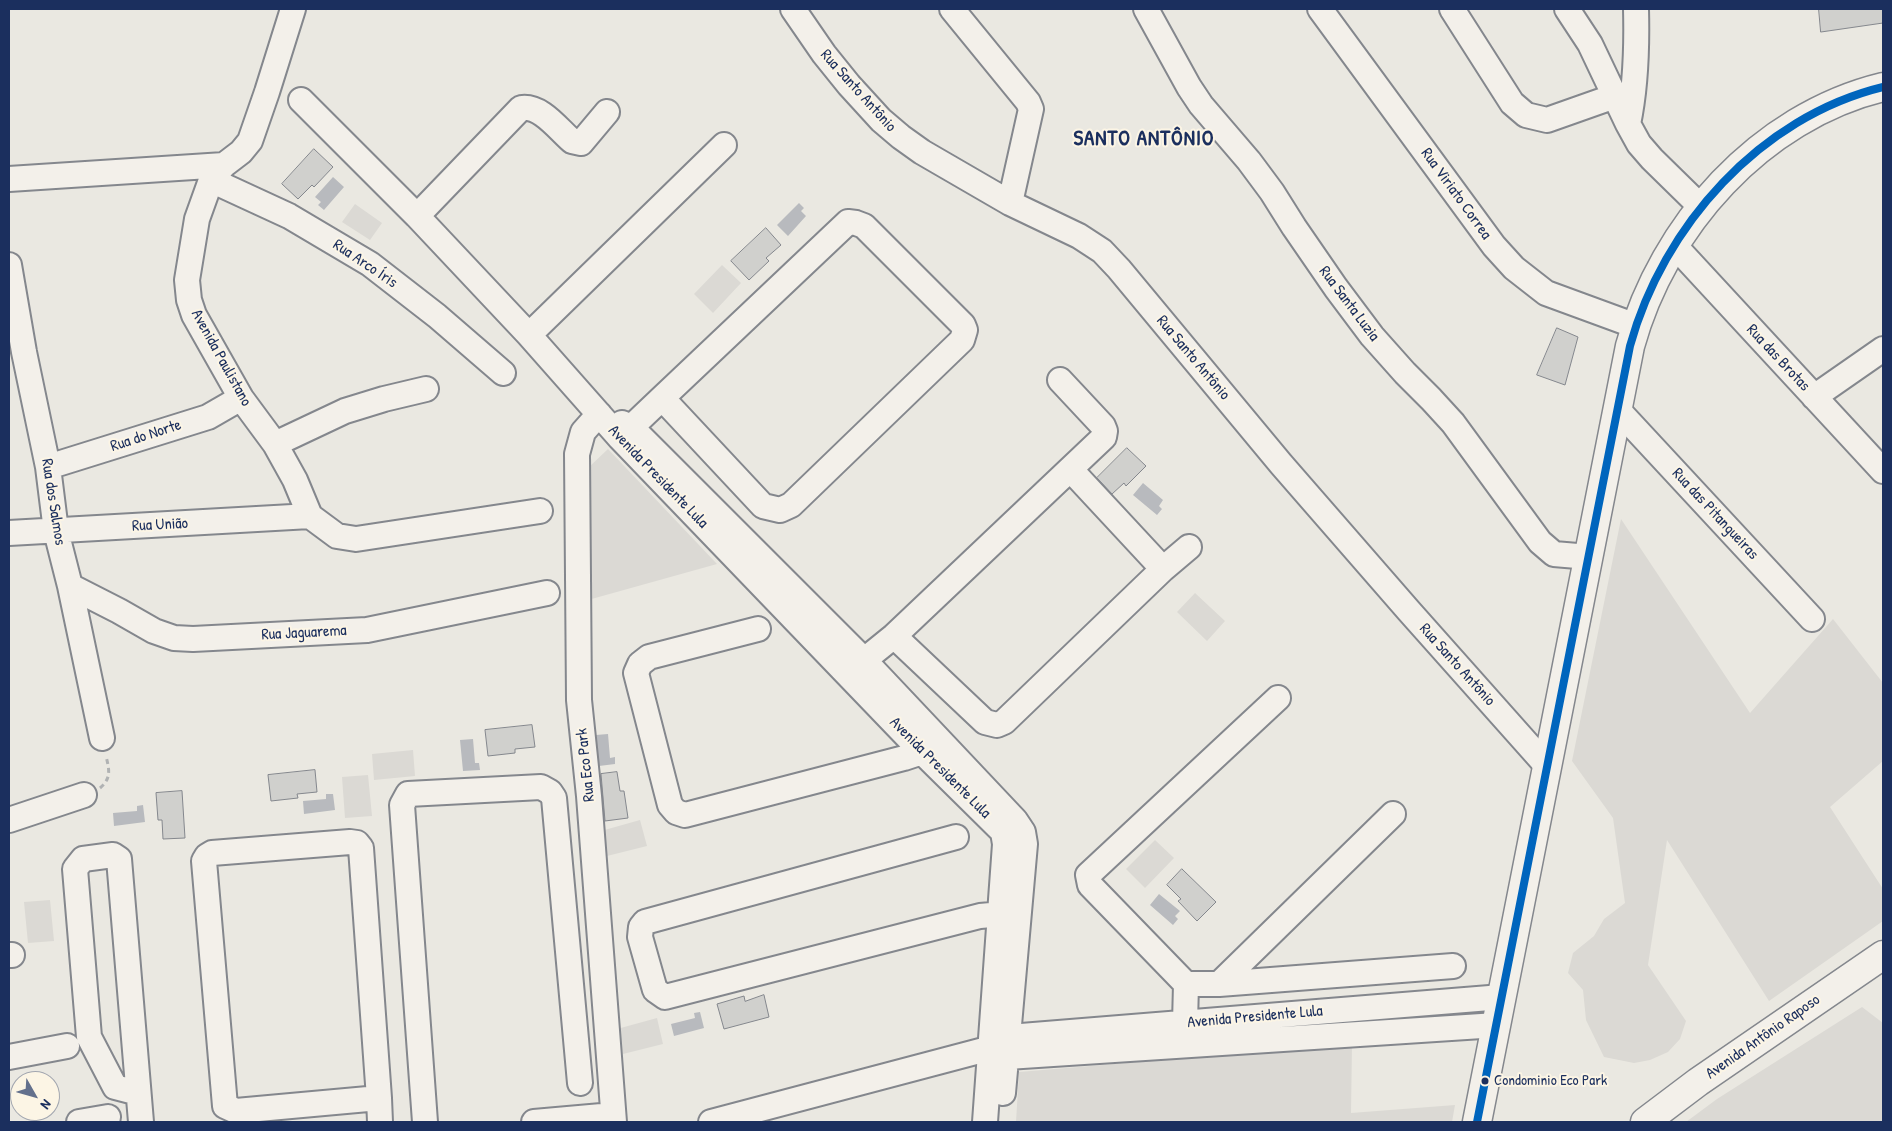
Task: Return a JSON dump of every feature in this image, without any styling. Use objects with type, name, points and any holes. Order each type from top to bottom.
[{"type":"main road","points":[[1477,1122],[1588,557],[1636,326],[1654,281],[1674,245],[1701,207],[1734,172],[1774,139],[1809,117],[1839,102],[1883,87]]},
{"type":"main road","name":"Avenida Antônio Raposo","points":[[1645,1122],[1698,1082],[1883,955]]},
{"type":"street","name":"Avenida Paulistano","points":[[293,9],[268,92],[250,140],[218,173],[197,219],[187,280],[189,300],[194,315],[241,398],[275,444],[295,480],[310,516]]},
{"type":"street","name":"Rua Santo Antônio","points":[[793,9],[848,85],[888,126],[922,152],[1010,203],[1079,236],[1108,257],[1306,493],[1548,766]]},
{"type":"street","points":[[952,9],[1028,102],[1030,108],[1010,203]]},
{"type":"street","name":"Rua Santa Luzia","points":[[1146,9],[1201,105],[1266,184],[1331,280],[1372,336],[1405,374],[1453,423],[1540,542],[1554,554],[1588,557]]},
{"type":"street","name":"Rua Viriato Correa","points":[[1320,9],[1494,246],[1514,268],[1529,282],[1546,293],[1636,326]]},
{"type":"street","points":[[1452,9],[1512,102],[1526,115],[1547,120],[1615,96]]},
{"type":"street","points":[[1567,9],[1590,44],[1639,144],[1701,207]]},
{"type":"street","points":[[1628,124],[1632,106],[1637,54],[1636,9]]},
{"type":"street","points":[[301,100],[416,216],[529,335],[598,414]]},
{"type":"street","points":[[416,216],[521,108],[528,107],[536,110],[572,141],[577,143],[581,142],[607,112]]},
{"type":"street","points":[[529,335],[724,145]]},
{"type":"street","name":"Rua Arco Íris","points":[[9,179],[218,173],[370,264],[437,316],[503,374]]},
{"type":"street","points":[[626,432],[848,222],[856,222],[864,226],[963,325],[965,330],[962,340],[791,505],[780,510],[763,506],[662,398]]},
{"type":"street","name":"Rua das Brotas","points":[[1674,245],[1883,471]]},
{"type":"street","name":"Rua dos Salmos","points":[[9,265],[16,353],[48,467],[56,531],[70,586],[102,738]]},
{"type":"street","points":[[1814,397],[1883,349]]},
{"type":"street","points":[[856,667],[894,636],[1104,437],[1105,431],[1103,426],[1060,380]]},
{"type":"street","points":[[275,444],[345,411],[426,389]]},
{"type":"street","name":"Rua do Norte","points":[[48,467],[208,416],[241,398]]},
{"type":"street","name":"Rua das Pitangueiras","points":[[1618,410],[1812,619]]},
{"type":"street","name":"Avenida Presidente Lula","points":[[598,414],[626,432],[929,744],[1015,820],[1023,832],[1025,844],[1009,913],[1000,1122]]},
{"type":"street","name":"Rua Eco Park","points":[[598,414],[583,432],[577,454],[579,700],[589,796],[614,1119]]},
{"type":"street","points":[[1071,470],[1163,569]]},
{"type":"street","points":[[310,516],[337,536],[356,539],[540,511]]},
{"type":"street","name":"Rua União","points":[[9,533],[310,516]]},
{"type":"street","points":[[894,636],[985,722],[997,725],[1004,722],[1188,547]]},
{"type":"street","name":"Rua Jaguarema","points":[[70,586],[154,631],[174,638],[193,639],[367,630],[547,593]]},
{"type":"street","points":[[758,629],[649,657],[640,664],[636,674],[670,805],[676,812],[685,815],[929,744]]},
{"type":"street","points":[[1185,1023],[1186,984],[1090,885],[1088,875],[1278,698]]},
{"type":"street","points":[[425,1122],[402,805],[408,794],[541,787],[550,792],[554,798],[580,1083]]},
{"type":"street","points":[[9,820],[84,796]]},
{"type":"street","points":[[1219,984],[1393,814]]},
{"type":"street","points":[[956,837],[645,922],[640,927],[640,937],[655,990],[665,997],[970,918],[1009,913]]},
{"type":"street","points":[[379,1098],[236,1111],[225,1106],[204,861],[207,856],[212,853],[350,842],[357,843],[361,848],[379,1098],[380,1122]]},
{"type":"street","points":[[138,1093],[115,1087],[89,1036],[75,869],[82,859],[113,855],[119,859],[141,1122]]},
{"type":"street","points":[[1186,984],[1219,984],[1452,966]]},
{"type":"street","name":"Avenida Presidente Lula","points":[[1002,1047],[1185,1023],[1502,997]]},
{"type":"street","points":[[1312,1012],[1314,1036]]},
{"type":"street","name":"Avenida Presidente Lula","points":[[1002,1047],[1314,1036],[1496,1025]]},
{"type":"street","points":[[9,1057],[67,1046]]},
{"type":"street","points":[[711,1122],[748,1117],[1002,1047]]},
{"type":"street","name":"Avenida Presidente Lula","points":[[985,1122],[1002,1047]]},
{"type":"street","points":[[79,1122],[108,1117]]},
{"type":"street","points":[[534,1122],[614,1119]]},
{"type":"path","points":[[84,796],[98,790],[109,779],[110,774],[102,738]]},
{"type":"shaded area","points":[[333,177],[344,187],[324,210],[318,205],[321,202],[315,197]]},
{"type":"shaded area","points":[[799,203],[804,208],[801,211],[806,216],[788,236],[777,225]]},
{"type":"shaded area","points":[[355,204],[382,223],[370,240],[342,222]]},
{"type":"shaded area","points":[[722,265],[741,283],[713,313],[694,294]]},
{"type":"shaded area","points":[[608,449],[717,564],[588,600],[588,468]]},
{"type":"shaded area","points":[[1143,483],[1163,500],[1159,506],[1162,509],[1157,515],[1133,495]]},
{"type":"shaded area","points":[[1621,519],[1750,713],[1833,619],[1883,683],[1883,761],[1830,807],[1883,889],[1883,921],[1769,1001],[1667,840],[1648,965],[1686,1021],[1680,1039],[1668,1052],[1650,1060],[1634,1063],[1604,1057],[1586,1020],[1583,990],[1568,973],[1573,953],[1594,936],[1604,919],[1625,903],[1613,818],[1572,761]]},
{"type":"shaded area","points":[[1195,593],[1225,621],[1207,641],[1177,612]]},
{"type":"shaded area","points":[[608,734],[610,758],[615,757],[615,764],[599,766],[596,735]]},
{"type":"shaded area","points":[[473,739],[475,763],[479,763],[480,770],[463,771],[460,740]]},
{"type":"shaded area","points":[[413,750],[415,776],[374,780],[372,754]]},
{"type":"shaded area","points":[[368,775],[372,816],[345,818],[342,777]]},
{"type":"shaded area","points":[[326,794],[333,794],[335,810],[304,814],[303,801],[326,799]]},
{"type":"shaded area","points":[[143,805],[145,822],[114,826],[113,813],[137,811],[137,806]]},
{"type":"shaded area","points":[[640,820],[647,846],[607,856],[601,831]]},
{"type":"shaded area","points":[[1155,840],[1174,858],[1145,888],[1126,869]]},
{"type":"shaded area","points":[[1159,894],[1180,911],[1175,916],[1178,919],[1173,925],[1150,905]]},
{"type":"shaded area","points":[[50,900],[54,941],[28,943],[24,902]]},
{"type":"shaded area","points":[[1862,1007],[1883,1023],[1883,1122],[1686,1122],[1717,1099]]},
{"type":"shaded area","points":[[700,1012],[704,1028],[674,1036],[671,1024],[695,1018],[694,1013]]},
{"type":"shaded area","points":[[657,1018],[663,1044],[623,1054],[617,1029]]},
{"type":"shaded area","points":[[1352,1044],[1351,1113],[1455,1105],[1452,1122],[1016,1122],[1019,1072]]},
{"type":"building","points":[[1819,9],[1883,9],[1883,23],[1821,32]]},
{"type":"building","points":[[314,149],[333,167],[314,187],[312,185],[298,199],[282,184]]},
{"type":"building","points":[[766,228],[781,245],[766,258],[769,261],[749,280],[731,261]]},
{"type":"building","points":[[1557,328],[1578,337],[1565,385],[1537,375]]},
{"type":"building","points":[[1127,448],[1146,466],[1126,486],[1124,483],[1112,494],[1097,478]]},
{"type":"building","points":[[532,725],[535,747],[515,749],[515,753],[488,756],[485,730]]},
{"type":"building","points":[[315,770],[317,792],[297,794],[298,798],[271,801],[268,775]]},
{"type":"building","points":[[617,772],[620,791],[624,791],[628,818],[605,821],[601,774]]},
{"type":"building","points":[[182,791],[185,838],[163,839],[162,820],[158,820],[156,793]]},
{"type":"building","points":[[1182,869],[1216,902],[1197,921],[1178,901],[1181,899],[1167,885]]},
{"type":"building","points":[[764,995],[769,1017],[724,1029],[717,1004],[744,996],[745,1001]]},
{"type":"transit line","points":[[1477,1122],[1630,346],[1645,302],[1666,259],[1692,219],[1723,183],[1758,150],[1796,123],[1838,102],[1883,87]]},
{"type":"place","name":"Condominio Eco Park","points":[[1485,1081]]},
{"type":"district","name":"SANTO ANTÔNIO","points":[[1144,139]]}]
